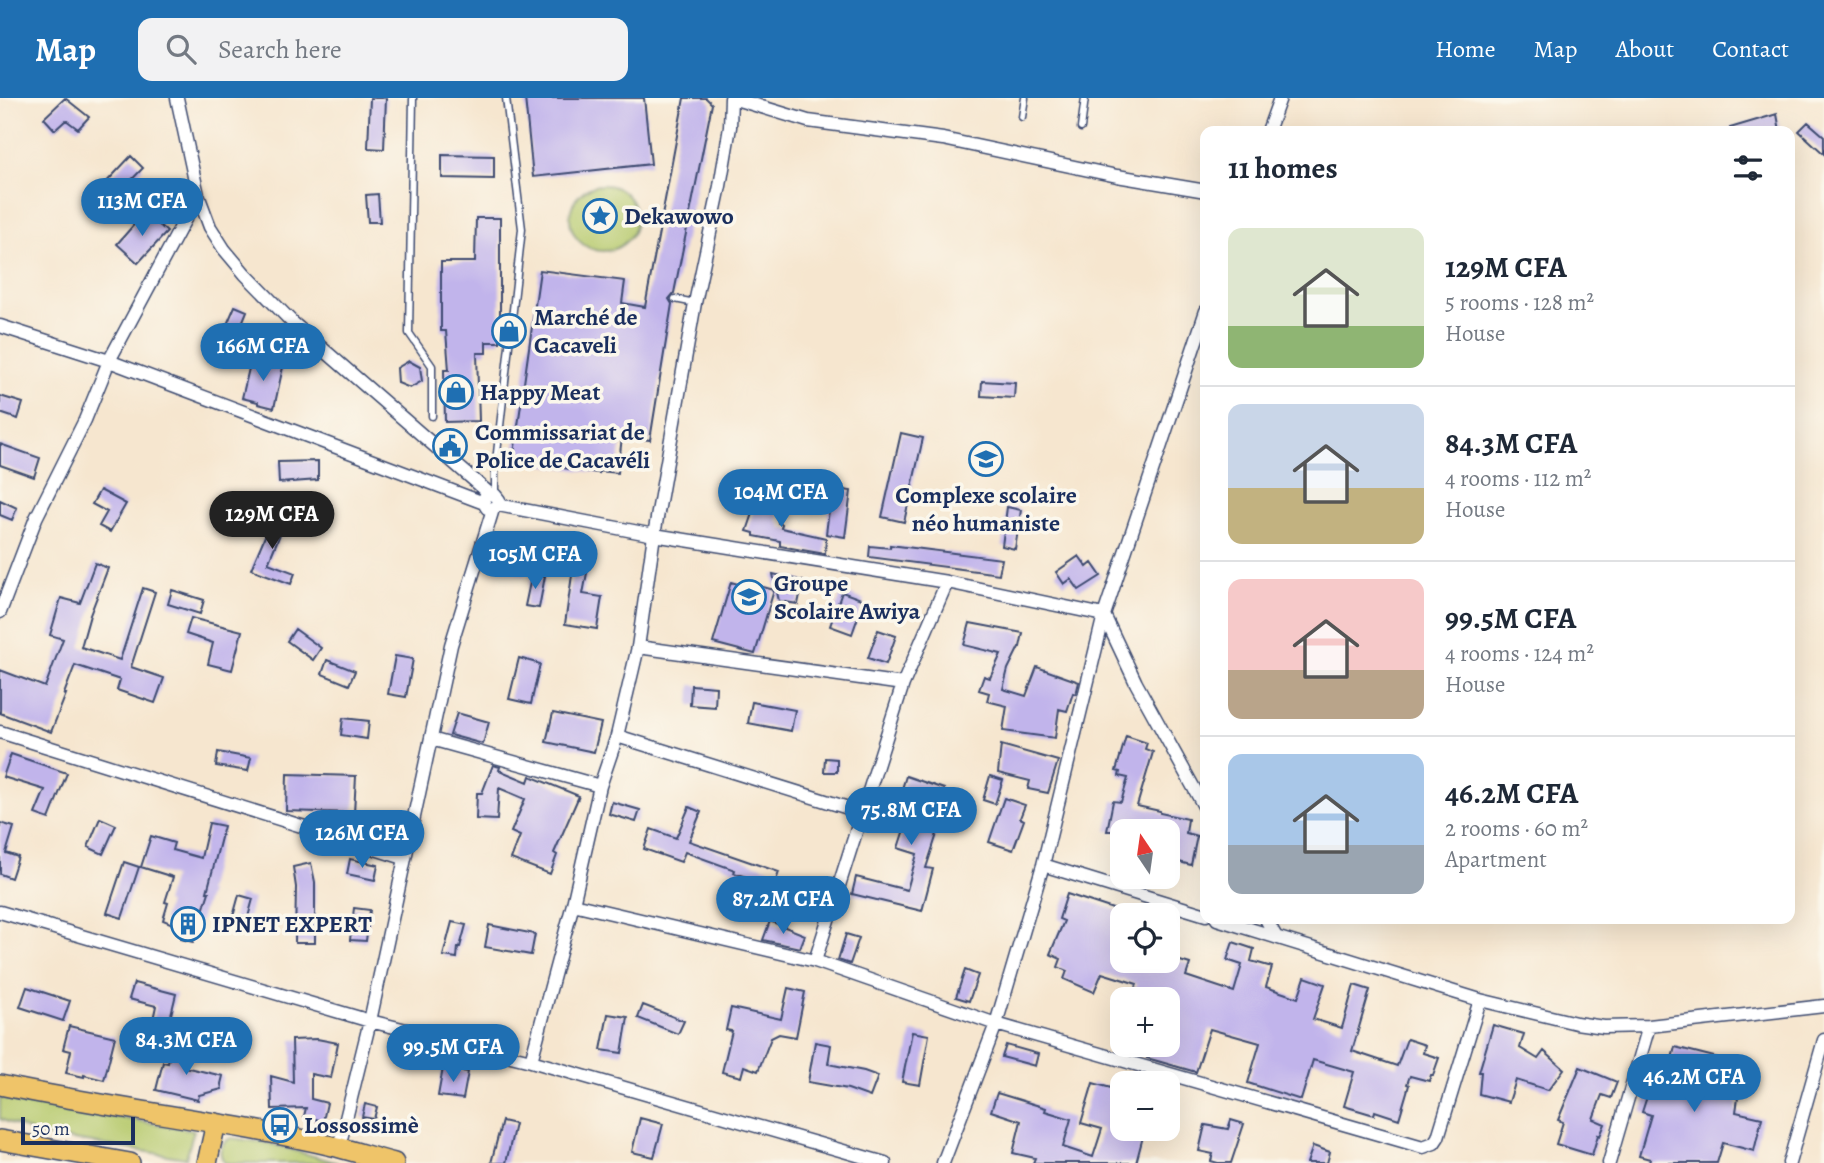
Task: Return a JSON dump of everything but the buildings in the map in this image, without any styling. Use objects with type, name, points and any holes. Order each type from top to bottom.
[{"type":"main road","points":[[0,1085],[339,1147],[365,1159],[394,1163]]},
{"type":"main road","points":[[207,1163],[216,1123]]},
{"type":"main road","points":[[0,1140],[130,1163]]},
{"type":"street","points":[[177,98],[198,195],[210,227],[224,249],[293,323],[492,501]]},
{"type":"street","points":[[531,1061],[638,647],[654,535],[695,303],[720,186],[732,98],[808,121],[943,139],[1117,176],[1200,190]]},
{"type":"street","points":[[1270,126],[1280,98]]},
{"type":"street","points":[[0,612],[36,517],[85,420],[109,361],[198,195]]},
{"type":"street","points":[[0,326],[109,361],[492,501],[654,535],[947,582],[1104,615]]},
{"type":"street","points":[[943,1163],[996,1024],[1043,865],[1104,615],[1200,329]]},
{"type":"street","points":[[339,1147],[370,1021],[450,645],[492,501]]},
{"type":"street","points":[[815,961],[903,684],[947,582]]},
{"type":"street","points":[[1104,615],[1136,683],[1200,799]]},
{"type":"street","points":[[638,647],[903,684]]},
{"type":"street","points":[[0,732],[404,858]]},
{"type":"street","points":[[617,736],[861,812]]},
{"type":"street","points":[[431,739],[600,786]]},
{"type":"street","points":[[1043,865],[1200,913]]},
{"type":"street","points":[[573,904],[815,961],[996,1024],[1423,1147],[1434,1143],[1438,1137],[1480,1000]]},
{"type":"street","points":[[0,912],[370,1021],[531,1061],[885,1163]]},
{"type":"street","points":[[1233,924],[1480,1000],[1604,1027],[1649,1026],[1824,1006]]},
{"type":"street","points":[[1269,924],[1276,937]]},
{"type":"street","points":[[1609,1163],[1649,1026]]},
{"type":"street","points":[[1789,1163],[1824,1040]]},
{"type":"lane","points":[[413,98],[409,333],[432,366],[432,416]]},
{"type":"lane","points":[[492,501],[522,229],[506,98]]},
{"type":"lane","points":[[1022,117],[1025,98]]},
{"type":"lane","points":[[1082,128],[1086,98]]},
{"type":"lane","points":[[675,299],[695,303]]},
{"type":"green space","points":[[603,185],[616,187],[626,195],[634,205],[634,231],[626,241],[616,249],[603,251],[590,249],[580,241],[572,231],[570,218],[572,205],[580,195],[590,187]]},
{"type":"green space","points":[[0,1098],[194,1130],[186,1158],[48,1136],[0,1119]]},
{"type":"green space","points":[[231,1138],[268,1143],[338,1163],[225,1163],[221,1149]]},
{"type":"place","name":"Dekawowo","points":[[600,216]]},
{"type":"place","name":"Marché de Cacaveli","points":[[509,331]]},
{"type":"place","name":"Happy Meat","points":[[456,392]]},
{"type":"place","name":"Commissariat de Police de Cacavéli","points":[[450,446]]},
{"type":"place","name":"Complexe scolaire néo humaniste","points":[[986,459]]},
{"type":"place","name":"Groupe Scolaire Awiya","points":[[749,597]]},
{"type":"place","name":"IPNET EXPERT","points":[[188,924]]},
{"type":"place","name":"Lossossimè","points":[[280,1125]]}]
